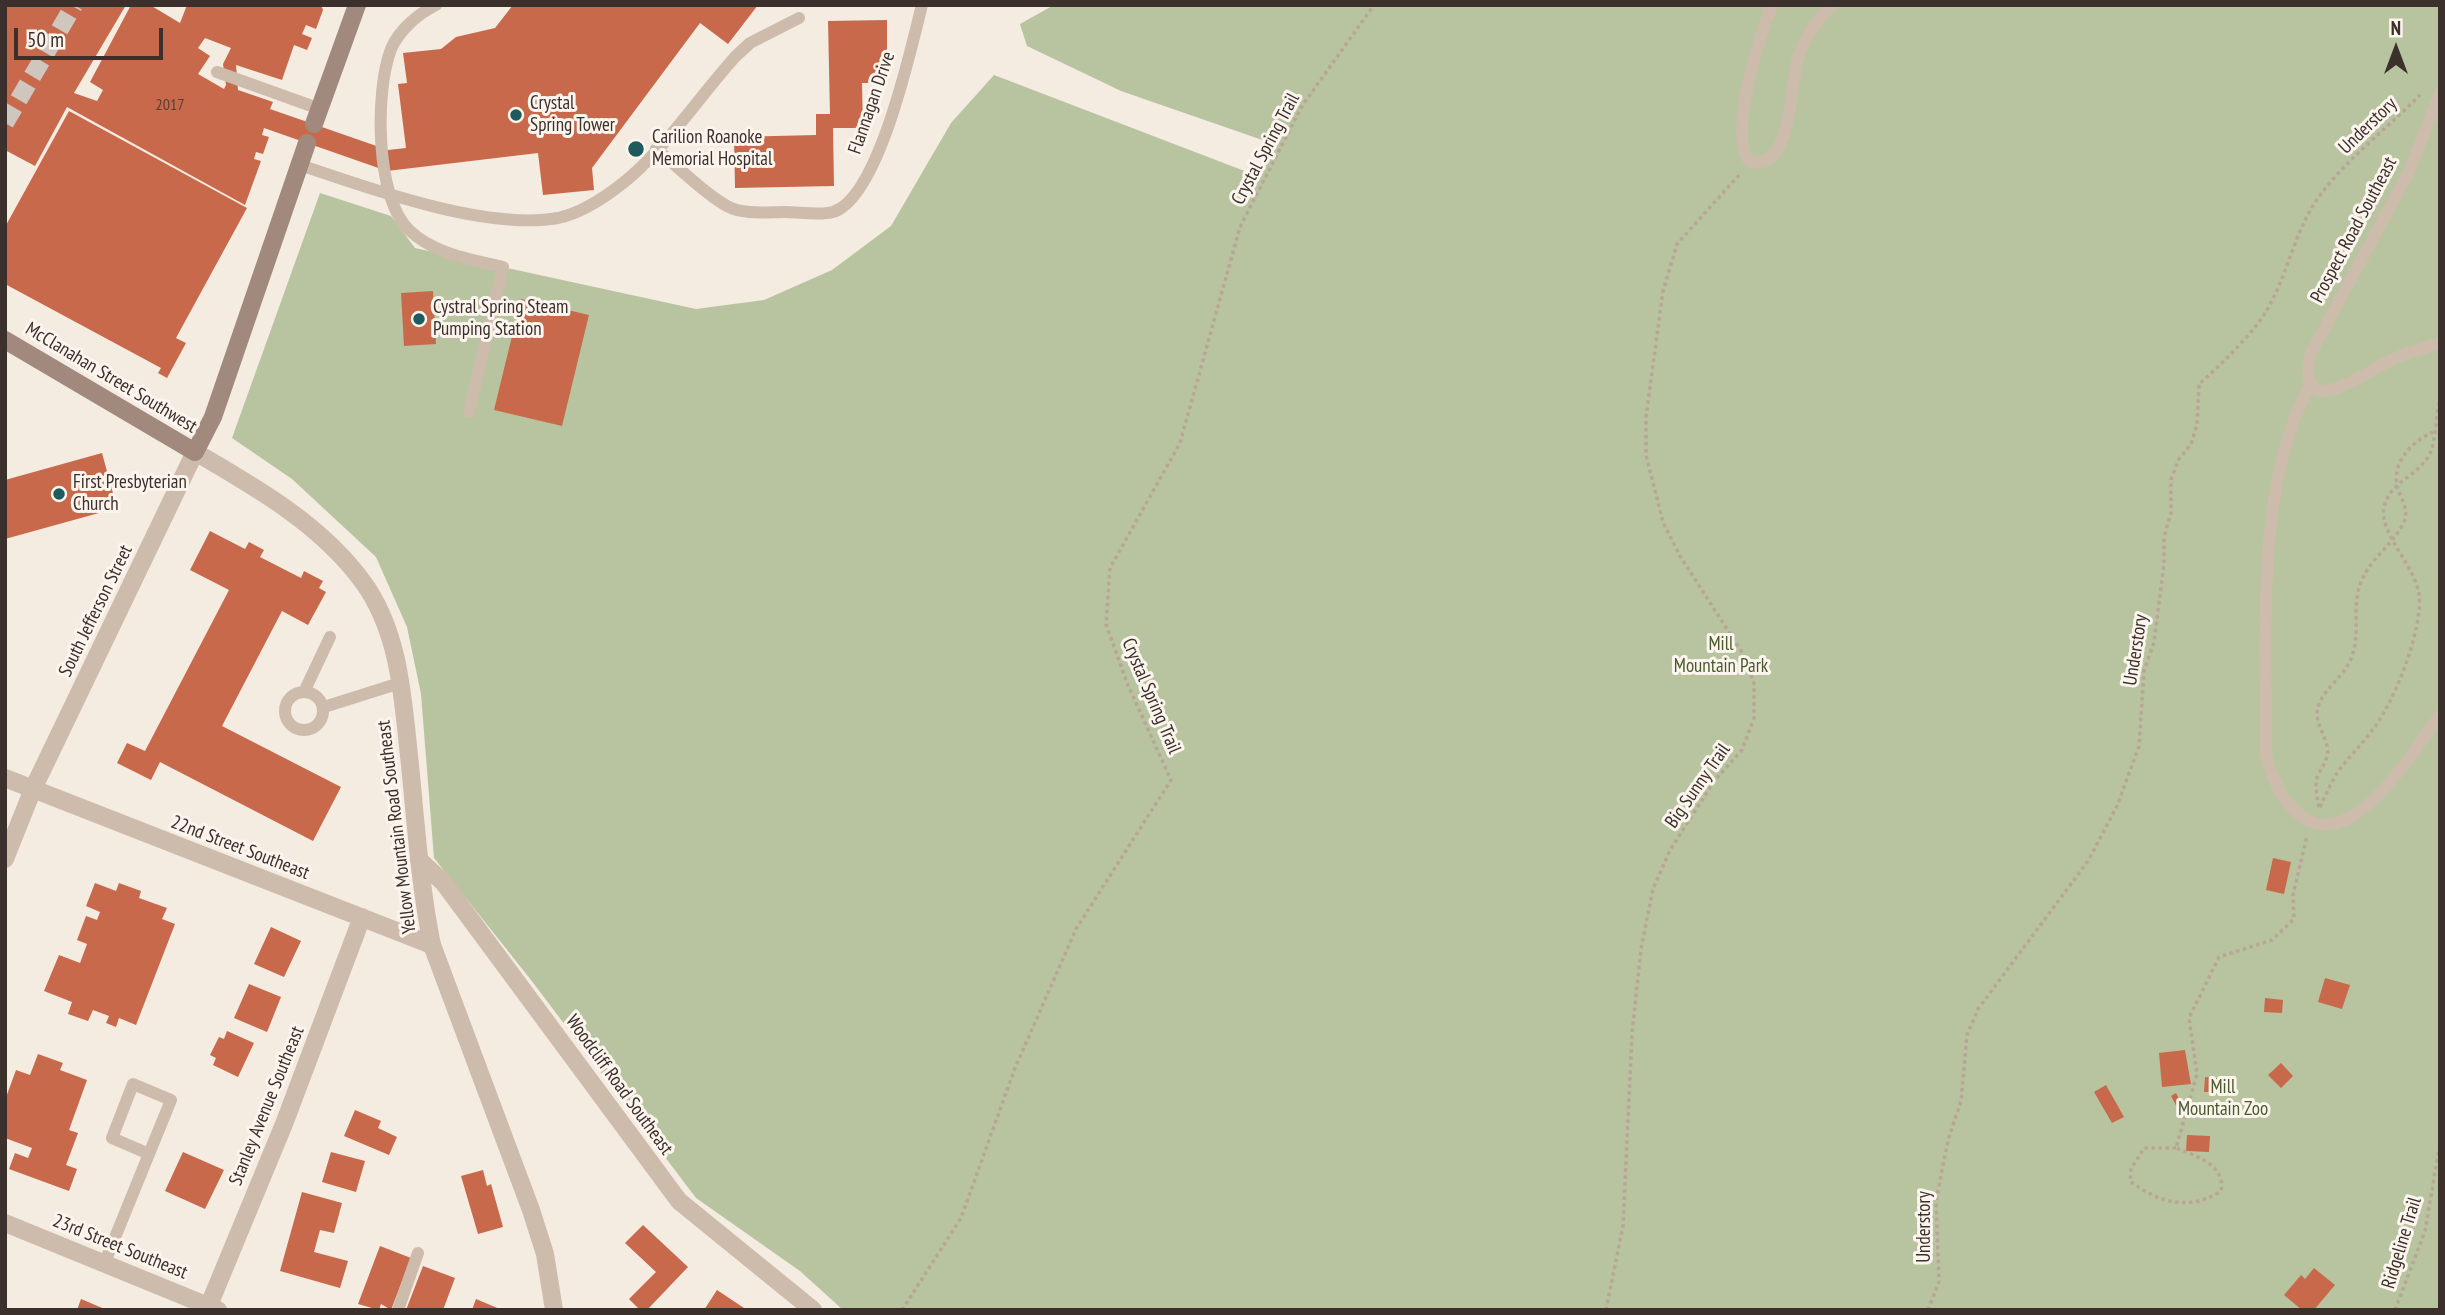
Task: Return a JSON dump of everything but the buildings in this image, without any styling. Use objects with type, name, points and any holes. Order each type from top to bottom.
[{"type":"main road","points":[[317,117],[357,5]]},
{"type":"main road","name":"South Jefferson Street","points":[[195,452],[213,416],[307,143]]},
{"type":"main road","name":"McClanahan Street Southwest","points":[[5,340],[195,452]]},
{"type":"street","name":"Yellow Mountain Road Southeast","points":[[195,452],[256,489],[303,523],[341,556],[377,607],[392,645],[400,683],[419,860],[432,945],[531,1210],[545,1254],[554,1310]]},
{"type":"street","name":"South Jefferson Street","points":[[5,859],[33,789],[195,452]]},
{"type":"street","name":"22nd Street Southeast","points":[[5,778],[432,945]]},
{"type":"street","name":"Woodcliff Road Southeast","points":[[419,860],[443,882],[679,1201],[813,1310]]},
{"type":"street","name":"Stanley Avenue Southeast","points":[[211,1308],[362,917]]},
{"type":"street","name":"23rd Street Southeast","points":[[5,1223],[211,1308]]},
{"type":"lane","name":"Flannagan Drive","points":[[656,149],[728,207],[753,212],[833,212],[846,203],[874,160],[894,113],[922,5]]},
{"type":"lane","points":[[1772,5],[1756,51],[1740,145],[1750,162],[1758,164],[1775,156],[1783,140],[1798,56],[1809,34],[1832,5]]},
{"type":"lane","points":[[429,7],[408,25],[392,48],[380,94],[380,140],[390,195],[408,229],[440,251],[503,267],[469,412]]},
{"type":"lane","points":[[300,165],[390,195],[497,216],[558,218],[583,210],[625,182],[736,56],[750,43],[800,18]]},
{"type":"lane","points":[[217,72],[317,117]]},
{"type":"lane","name":"Prospect Road Southeast","points":[[2311,384],[2306,373],[2311,353],[2409,172],[2434,90]]},
{"type":"lane","points":[[2440,343],[2394,359],[2344,388],[2318,390],[2311,384],[2293,420],[2278,471],[2269,550],[2266,754],[2280,794],[2294,811],[2311,823],[2340,822],[2358,813],[2399,772],[2440,715]]},
{"type":"lane","points":[[304,692],[330,638]]},
{"type":"lane","points":[[324,707],[400,683]]},
{"type":"lane","points":[[304,692],[314,694],[324,707],[323,717],[317,727],[305,731],[293,727],[285,717],[286,704],[295,694],[304,692]]},
{"type":"lane","points":[[105,1262],[149,1154],[171,1100],[134,1084],[112,1138],[149,1154]]},
{"type":"lane","points":[[398,1310],[418,1253]]},
{"type":"path","name":"Crystal Spring Trail","points":[[902,1310],[961,1218],[1015,1068],[1076,929],[1171,780],[1127,683],[1106,624],[1110,568],[1180,443],[1240,227],[1302,106],[1374,5]]},
{"type":"path","name":"Understory","points":[[1928,1310],[1939,1282],[1936,1201],[1948,1140],[1961,1101],[1967,1035],[1978,1009],[2088,861],[2116,806],[2139,747],[2144,671],[2154,642],[2164,537],[2171,513],[2171,480],[2179,459],[2191,443],[2197,425],[2199,384],[2213,372],[2267,310],[2304,222],[2319,197],[2358,153],[2434,90]]},
{"type":"path","name":"Big Sunny Trail","points":[[1606,1310],[1623,1226],[1632,1034],[1641,949],[1653,889],[1670,850],[1715,780],[1742,750],[1754,718],[1754,684],[1745,657],[1680,556],[1664,522],[1646,455],[1646,417],[1663,291],[1677,244],[1750,162]]},
{"type":"path","points":[[2176,1148],[2197,1074],[2189,1018],[2219,957],[2272,940],[2294,919],[2293,895],[2311,823],[2338,772],[2380,719],[2411,644],[2420,606],[2417,583],[2407,560],[2385,526],[2383,510],[2388,496],[2397,484],[2423,464],[2431,453],[2440,400]]},
{"type":"path","points":[[2319,808],[2316,791],[2318,776],[2326,763],[2327,745],[2318,729],[2317,708],[2326,690],[2352,659],[2357,635],[2356,608],[2360,583],[2374,558],[2402,527],[2406,515],[2397,484],[2398,467],[2406,450],[2420,438],[2433,432]]},
{"type":"path","name":"Ridgeline Trail","points":[[2395,1310],[2425,1231],[2440,1143]]},
{"type":"path","points":[[2144,1148],[2176,1148],[2215,1167],[2223,1182],[2221,1191],[2213,1197],[2176,1204],[2143,1191],[2130,1181],[2131,1169],[2144,1148]]},
{"type":"green space","name":"Mill Mountain Park","points":[[1054,5],[2440,5],[2440,1310],[843,1310],[800,1271],[696,1198],[531,980],[434,858],[421,694],[407,627],[376,557],[292,479],[232,438],[320,193],[391,216],[415,248],[696,309],[764,300],[832,270],[891,226],[951,123],[994,75],[1255,175],[1271,143],[1121,91],[1027,46],[1020,24]]},
{"type":"tunnel","points":[[5,123],[74,5]]},
{"type":"place","name":"Crystal Spring Tower","points":[[516,115]]},
{"type":"place","name":"Carilion Roanoke Memorial Hospital","points":[[636,149]]},
{"type":"place","name":"Cystral Spring Steam Pumping Station","points":[[419,319]]},
{"type":"place","name":"First Presbyterian Church","points":[[59,494]]},
{"type":"park label","name":"Mill Mountain Zoo","points":[[2223,1099]]}]
